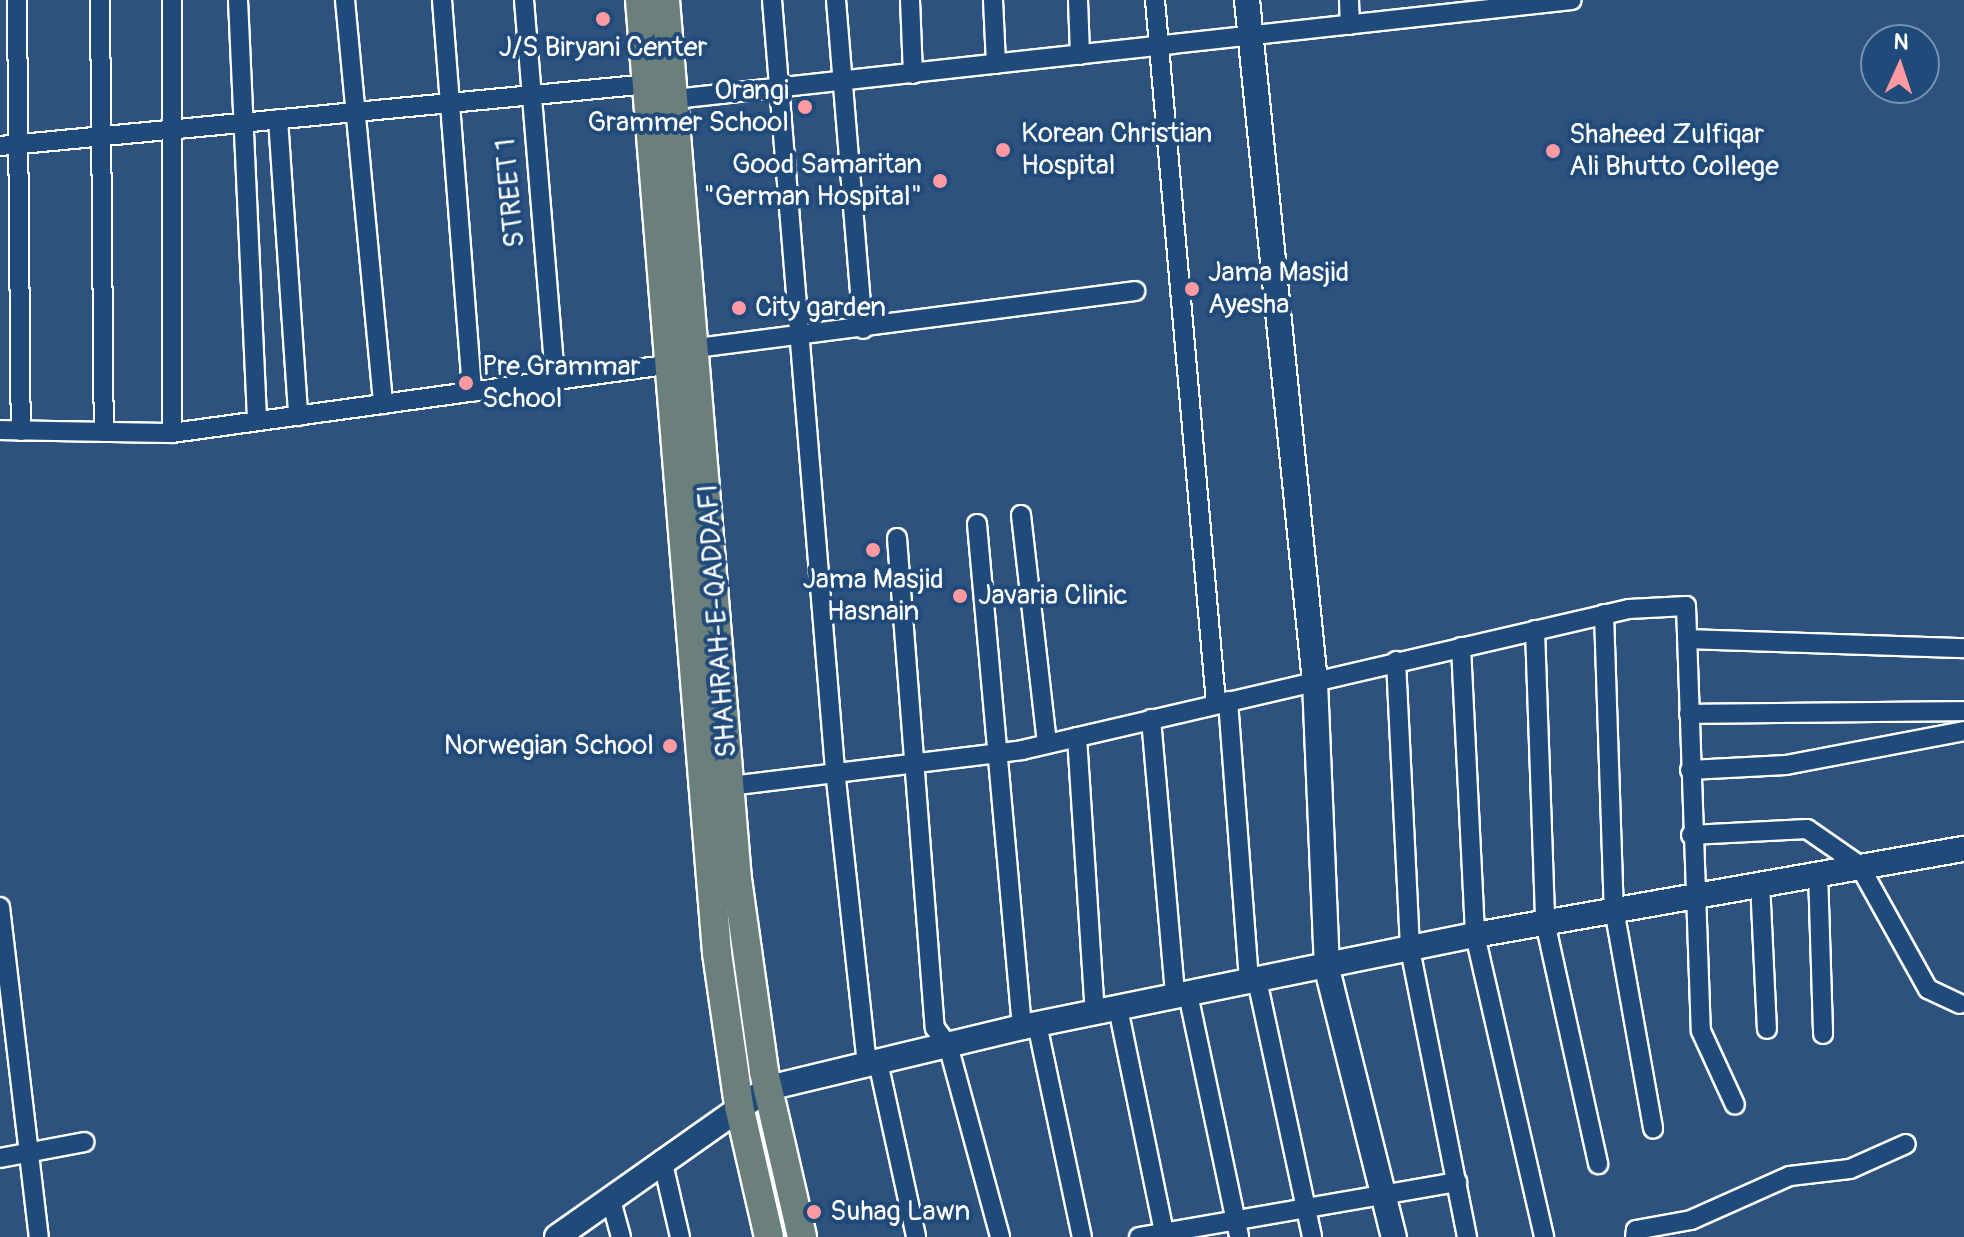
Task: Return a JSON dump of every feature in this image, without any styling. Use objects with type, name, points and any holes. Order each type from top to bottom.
[{"type":"main road","name":"SHAHRAH-E-QADDAFI","points":[[640,0],[649,84],[689,358],[730,786],[768,1088],[802,1237]]},
{"type":"main road","name":"SHAHRAH-E-QADDAFI","points":[[665,0],[675,99],[717,953],[739,1106],[769,1237]]},
{"type":"street","points":[[17,0],[22,144],[21,431]]},
{"type":"street","points":[[100,0],[104,432]]},
{"type":"street","points":[[172,0],[172,433]]},
{"type":"street","points":[[238,0],[240,123],[257,421]]},
{"type":"street","points":[[345,0],[383,404]]},
{"type":"street","points":[[442,0],[447,103],[472,392]]},
{"type":"street","name":"STREET 1","points":[[524,0],[555,380]]},
{"type":"street","points":[[772,0],[835,777],[873,1063],[916,1237]]},
{"type":"street","points":[[836,0],[840,82],[863,329]]},
{"type":"street","points":[[910,0],[913,74]]},
{"type":"street","points":[[993,0],[996,64]]},
{"type":"street","points":[[1078,0],[1080,55]]},
{"type":"street","points":[[1155,0],[1222,702],[1253,981],[1312,1237]]},
{"type":"street","points":[[1247,0],[1315,682],[1327,969],[1394,1237]]},
{"type":"street","points":[[1349,0],[1350,25]]},
{"type":"street","points":[[675,99],[1350,25],[1430,8],[1572,0]]},
{"type":"street","points":[[0,146],[649,84]]},
{"type":"street","points":[[278,119],[298,416]]},
{"type":"street","points":[[0,430],[172,433],[555,380],[799,337],[1135,291]]},
{"type":"street","points":[[1021,515],[1047,744]]},
{"type":"street","points":[[977,524],[992,755],[1030,1026],[1082,1237]]},
{"type":"street","points":[[897,538],[935,1028],[948,1045],[1000,1237]]},
{"type":"street","points":[[730,786],[913,768],[992,755],[1604,614],[1686,606],[1692,895],[1701,1031],[1735,1105]]},
{"type":"street","points":[[1604,614],[1614,909],[1653,1129]]},
{"type":"street","points":[[1535,630],[1545,922],[1598,1164]]},
{"type":"street","points":[[1687,639],[1964,648]]},
{"type":"street","points":[[1461,647],[1475,935],[1544,1237]]},
{"type":"street","points":[[1396,661],[1410,949],[1467,1237]]},
{"type":"street","points":[[1689,714],[1964,711]]},
{"type":"street","points":[[1151,719],[1181,995],[1238,1229]]},
{"type":"street","points":[[1690,770],[1786,765],[1964,731]]},
{"type":"street","points":[[1077,737],[1106,1010],[1165,1235]]},
{"type":"street","points":[[1691,835],[1807,829],[1859,865],[1928,989],[1960,1004]]},
{"type":"street","points":[[570,1232],[610,1197],[662,1159],[768,1088],[1030,1026],[1327,969],[1475,935],[1760,882],[1964,849]]},
{"type":"street","points":[[1818,872],[1823,1034]]},
{"type":"street","points":[[1760,882],[1767,1029]]},
{"type":"street","points":[[0,907],[39,1237]]},
{"type":"street","points":[[0,1158],[85,1142]]},
{"type":"street","points":[[1635,1237],[1636,1230],[1691,1220],[1790,1176],[1850,1169],[1906,1144]]},
{"type":"street","points":[[662,1159],[680,1237]]},
{"type":"street","points":[[1139,1237],[1238,1229],[1305,1207],[1457,1182]]},
{"type":"street","points":[[610,1197],[621,1237]]},
{"type":"place","name":"J/S Biryani Center","points":[[603,19]]},
{"type":"place","name":"Orangi Grammer School","points":[[805,107]]},
{"type":"place","name":"Korean Christian Hospital","points":[[1003,150]]},
{"type":"place","name":"Shaheed Zulfiqar Ali Bhutto College","points":[[1553,151]]},
{"type":"place","name":"Good Samaritan \"German Hospital\"","points":[[940,181]]},
{"type":"place","name":"Jama Masjid Ayesha","points":[[1192,289]]},
{"type":"place","name":"City garden","points":[[739,308]]},
{"type":"place","name":"Pre Grammar School","points":[[466,383]]},
{"type":"place","name":"Jama Masjid Hasnain","points":[[873,550]]},
{"type":"place","name":"Javaria Clinic","points":[[960,596]]},
{"type":"place","name":"Norwegian School","points":[[670,746]]},
{"type":"place","name":"Suhag Lawn","points":[[814,1212]]}]
